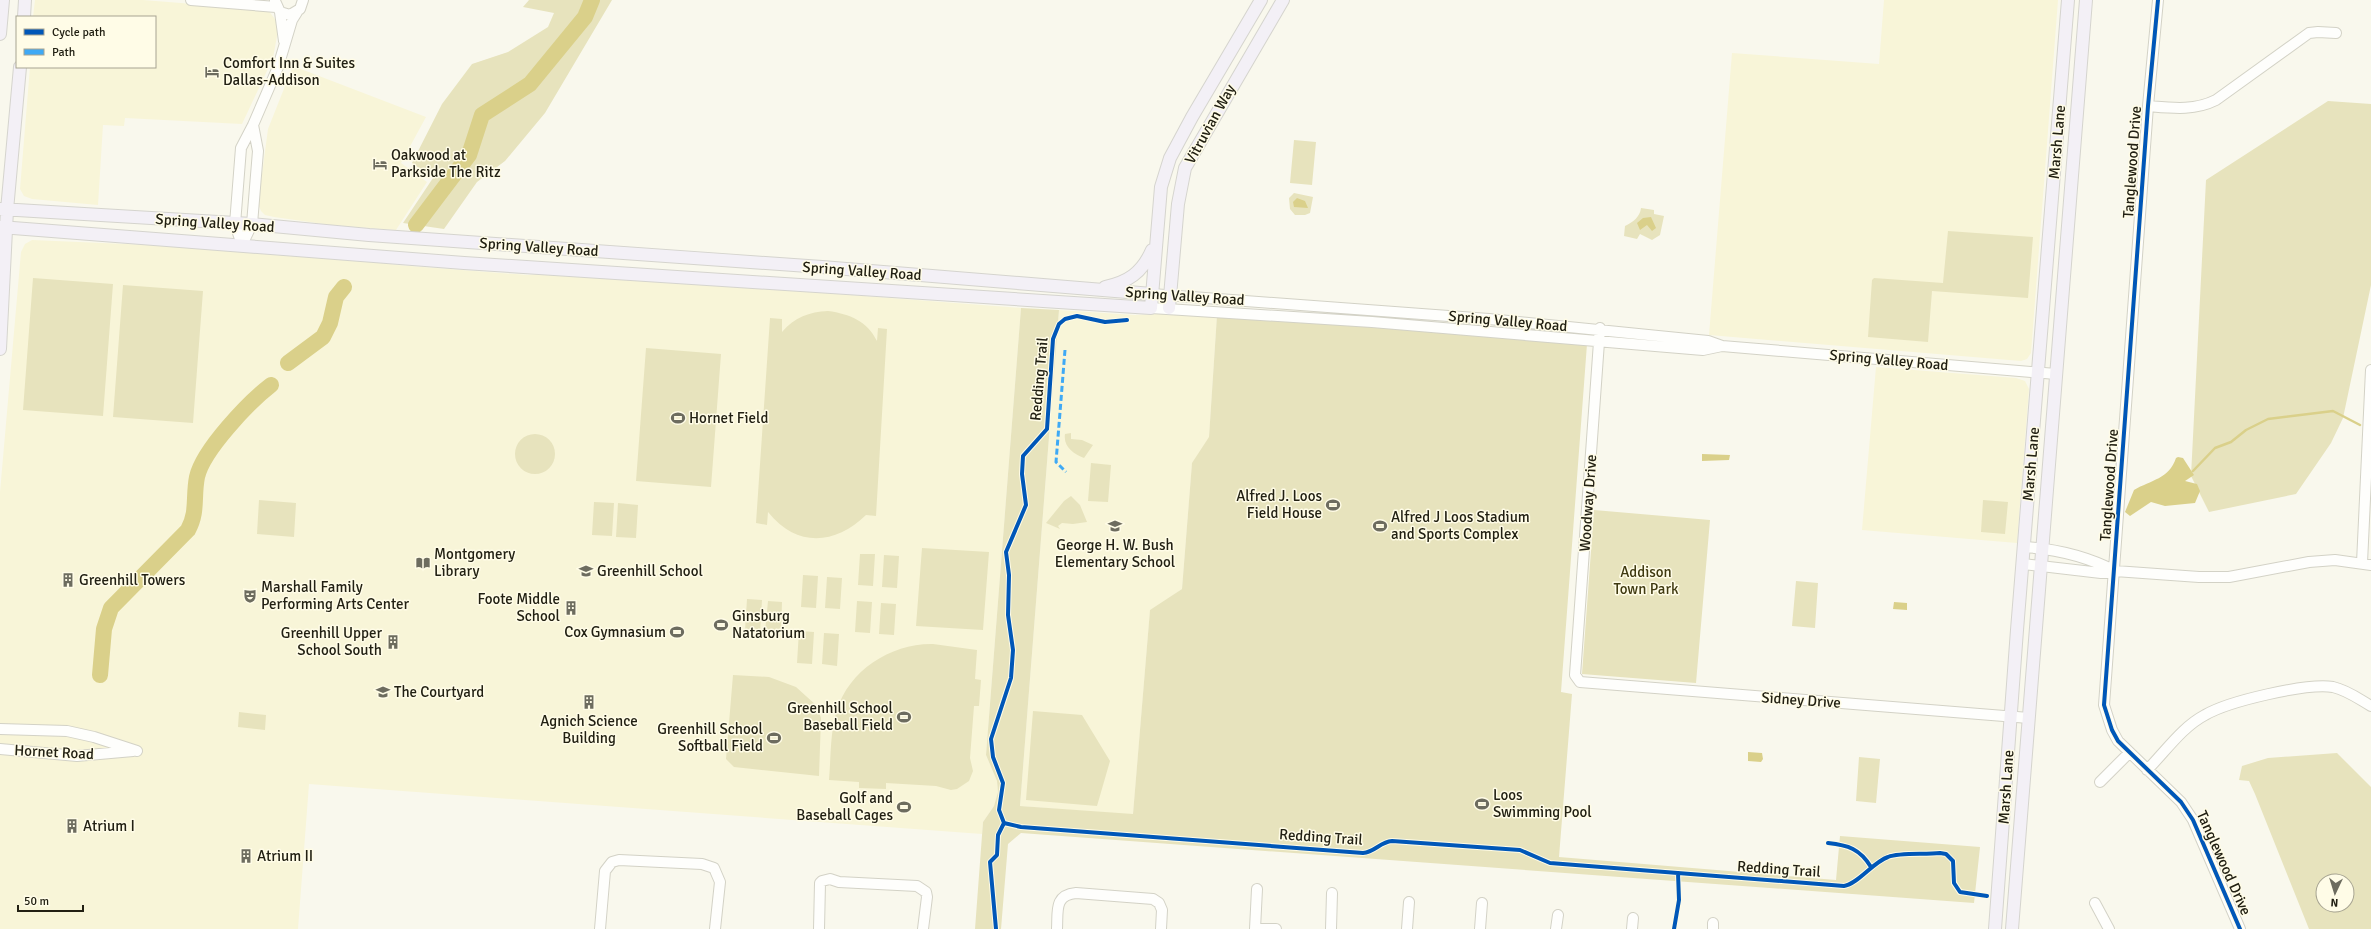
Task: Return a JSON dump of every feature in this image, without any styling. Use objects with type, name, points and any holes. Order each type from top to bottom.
[{"type":"main road","points":[[0,34],[3,0]]},
{"type":"main road","points":[[24,16],[25,0]]},
{"type":"main road","name":"Vitruvian Way","points":[[1151,308],[1162,182],[1170,158],[1192,117],[1261,0]]},
{"type":"main road","name":"Vitruvian Way","points":[[1170,308],[1180,186],[1188,160],[1282,0]]},
{"type":"main road","name":"Marsh Lane","points":[[1995,929],[2068,0]]},
{"type":"main road","name":"Marsh Lane","points":[[2012,929],[2086,0]]},
{"type":"main road","points":[[1246,26],[1262,36]]},
{"type":"main road","points":[[0,349],[4,209],[20,68]]},
{"type":"main road","points":[[1188,160],[1190,146],[1198,126],[1197,121],[1192,117]]},
{"type":"main road","points":[[2056,158],[2074,160]]},
{"type":"main road","name":"Spring Valley Road","points":[[4,209],[252,224],[377,236],[1004,281],[1092,290],[1152,294]]},
{"type":"main road","name":"Spring Valley Road","points":[[3,227],[464,263],[964,297],[1003,297],[1151,308]]},
{"type":"main road","points":[[1092,290],[1126,282],[1136,275],[1144,267],[1156,242]]},
{"type":"main road","points":[[1003,297],[1004,281]]},
{"type":"street","points":[[191,0],[277,6],[290,14],[297,12]]},
{"type":"street","points":[[242,245],[235,224],[241,148],[253,125],[278,67],[292,20],[302,5],[303,0]]},
{"type":"street","name":"Tanglewood Drive","points":[[2158,0],[2148,106],[2104,705],[2112,730],[2129,753],[2181,802],[2193,820],[2211,857],[2240,929]]},
{"type":"street","points":[[277,6],[284,45]]},
{"type":"street","points":[[2148,106],[2179,109],[2195,108],[2206,105],[2216,100],[2309,34],[2318,32],[2336,33]]},
{"type":"street","points":[[242,245],[252,224],[258,151],[253,125]]},
{"type":"street","name":"Spring Valley Road","points":[[1152,294],[1600,328],[1708,341],[1722,346],[2056,374]]},
{"type":"street","name":"Spring Valley Road","points":[[1151,308],[1170,308],[1703,350],[1722,346]]},
{"type":"street","name":"Woodway Drive","points":[[1576,678],[1600,328]]},
{"type":"street","points":[[2023,564],[2101,573],[2115,571],[2229,577],[2309,562],[2335,560],[2366,564],[2371,370]]},
{"type":"street","points":[[2024,547],[2042,548],[2097,562],[2115,571]]},
{"type":"street","name":"Sidney Drive","points":[[1576,678],[1580,682],[2029,718]]},
{"type":"street","points":[[2147,770],[2182,734],[2204,715],[2229,705],[2301,688],[2332,687],[2352,694],[2371,706]]},
{"type":"street","name":"Hornet Road","points":[[0,729],[67,731],[94,737],[137,751],[77,756],[0,748]]},
{"type":"street","points":[[2100,782],[2129,753]]},
{"type":"street","points":[[600,929],[605,870],[612,862],[619,860],[702,864],[714,868],[720,882],[715,929]]},
{"type":"street","points":[[819,929],[820,887],[822,881],[827,879],[839,882],[917,886],[926,892],[924,929]]},
{"type":"street","points":[[1255,929],[1258,889]]},
{"type":"street","points":[[1331,929],[1332,892]]},
{"type":"street","points":[[1056,929],[1061,899],[1065,894],[1076,893],[1153,899],[1159,903],[1162,910],[1161,929]]},
{"type":"street","points":[[1407,929],[1409,902]]},
{"type":"street","points":[[1480,929],[1482,903]]},
{"type":"street","points":[[2095,903],[2109,929]]},
{"type":"street","points":[[1556,929],[1558,915]]},
{"type":"street","points":[[1632,929],[1633,918]]},
{"type":"street","points":[[1261,929],[1276,929]]},
{"type":"shaded area","points":[[35,0],[143,0],[268,10],[278,23],[273,58],[242,124],[125,118],[124,126],[103,125],[98,205],[32,199],[24,196],[20,189],[30,68],[156,68],[156,16],[33,16]]},
{"type":"shaded area","points":[[1884,0],[2058,0],[2031,353],[2027,359],[2021,361],[1709,335],[1732,53],[1879,64]]},
{"type":"shaded area","points":[[293,66],[426,117],[401,163],[427,182],[396,230],[331,225],[274,217],[265,215],[261,211],[258,204],[268,129]]},
{"type":"shaded area","points":[[1297,198],[1305,201],[1308,208],[1294,207],[1293,202]]},
{"type":"shaded area","points":[[1651,217],[1656,228],[1652,231],[1647,225],[1640,230],[1637,223],[1643,218]]},
{"type":"shaded area","name":"Greenhill School","points":[[32,240],[196,247],[367,260],[397,265],[528,275],[548,273],[573,274],[1021,308],[986,755],[997,781],[998,792],[994,806],[983,822],[982,834],[309,784],[298,929],[0,929],[0,492],[21,252],[25,244]]},
{"type":"shaded area","name":"George H. W. Bush Elementary School","points":[[1059,310],[1135,315],[1192,312],[1217,315],[1209,438],[1192,464],[1182,589],[1150,611],[1133,815],[1020,806]]},
{"type":"shaded area","points":[[1876,367],[2016,378],[2025,381],[2029,389],[2017,543],[1862,530]]},
{"type":"shaded area","points":[[1702,454],[1730,455],[1729,460],[1702,461]]},
{"type":"shaded area","points":[[2178,457],[2183,458],[2194,475],[2185,481],[2197,484],[2200,491],[2195,503],[2165,506],[2151,502],[2130,516],[2125,512],[2134,490],[2164,475]]},
{"type":"shaded area","points":[[1894,602],[1907,603],[1907,610],[1893,609]]},
{"type":"shaded area","points":[[1748,752],[1762,753],[1763,759],[1761,762],[1748,761]]},
{"type":"green space","points":[[529,0],[612,0],[545,113],[505,161],[477,182],[444,229],[403,223],[433,178],[412,163],[442,104],[472,64],[508,52],[548,27],[554,13],[523,7]]},
{"type":"green space","points":[[2328,101],[2371,104],[2371,285],[2343,418],[2331,443],[2296,494],[2209,512],[2191,476],[2206,180]]},
{"type":"green space","points":[[1294,140],[1316,142],[1312,185],[1290,183]]},
{"type":"green space","points":[[1294,193],[1313,197],[1310,213],[1305,215],[1295,215],[1290,209],[1289,198]]},
{"type":"green space","points":[[1641,208],[1654,210],[1654,214],[1664,216],[1660,235],[1652,240],[1640,234],[1637,239],[1624,236],[1625,226],[1636,219]]},
{"type":"green space","points":[[1948,231],[2033,237],[2028,298],[1932,291],[1928,342],[1868,337],[1872,280],[1874,278],[1943,283]]},
{"type":"green space","points":[[33,278],[113,284],[103,416],[23,410]]},
{"type":"green space","points":[[123,285],[203,291],[193,423],[113,417]]},
{"type":"green space","name":"Alfred J Loos Stadium and Sports Complex","points":[[1021,308],[1059,310],[1020,806],[1133,814],[1150,610],[1182,589],[1192,463],[1209,437],[1217,315],[1587,344],[1561,692],[1572,694],[1559,857],[1836,880],[1840,836],[1980,847],[1974,903],[1021,833],[1008,844],[1001,929],[975,929],[983,822],[994,806],[998,792],[997,781],[986,755]]},
{"type":"green space","points":[[828,311],[844,314],[857,320],[868,328],[877,341],[878,328],[887,329],[876,516],[866,515],[854,525],[842,532],[829,537],[816,538],[804,537],[791,532],[779,524],[768,512],[767,525],[756,523],[770,318],[782,319],[782,332],[797,319],[803,316]]},
{"type":"green space","name":"Hornet Field","points":[[646,348],[721,354],[711,487],[636,481]]},
{"type":"green space","points":[[1071,433],[1071,439],[1082,440],[1093,445],[1084,458],[1073,452],[1067,446],[1065,434]]},
{"type":"green space","points":[[535,434],[543,436],[549,440],[553,446],[555,454],[553,462],[549,468],[543,472],[535,474],[527,472],[521,468],[517,462],[515,454],[517,446],[521,440],[527,436]]},
{"type":"green space","points":[[1091,463],[1111,465],[1108,502],[1088,501]]},
{"type":"green space","points":[[1071,496],[1080,505],[1087,522],[1073,524],[1062,523],[1058,526],[1060,529],[1046,523],[1064,501]]},
{"type":"green space","points":[[259,500],[296,503],[294,537],[257,534]]},
{"type":"green space","points":[[1983,500],[2008,502],[2005,534],[1981,532]]},
{"type":"green space","points":[[594,502],[614,503],[612,536],[592,535]]},
{"type":"green space","points":[[618,503],[638,505],[636,538],[616,537]]},
{"type":"green space","name":"Addison Town Park","points":[[1594,510],[1710,520],[1696,683],[1582,674]]},
{"type":"green space","points":[[922,548],[989,552],[983,630],[916,626]]},
{"type":"green space","points":[[860,554],[875,554],[873,586],[858,585]]},
{"type":"green space","points":[[884,555],[899,556],[897,588],[882,587]]},
{"type":"green space","points":[[803,575],[818,576],[816,608],[801,607]]},
{"type":"green space","points":[[827,577],[842,578],[840,609],[825,608]]},
{"type":"green space","points":[[1796,581],[1818,583],[1815,628],[1792,626]]},
{"type":"green space","points":[[747,599],[762,600],[760,632],[745,631]]},
{"type":"green space","points":[[768,601],[782,602],[781,633],[765,632]]},
{"type":"green space","points":[[857,601],[872,602],[870,633],[855,632]]},
{"type":"green space","points":[[881,603],[896,604],[894,635],[879,634]]},
{"type":"green space","points":[[799,631],[814,632],[812,664],[797,663]]},
{"type":"green space","points":[[824,633],[839,634],[837,666],[822,664]]},
{"type":"green space","name":"Greenhill School Baseball Field","points":[[933,644],[977,650],[975,679],[981,680],[979,706],[974,706],[970,758],[973,771],[969,781],[957,789],[951,790],[936,786],[886,783],[886,789],[859,788],[859,782],[829,780],[832,736],[835,718],[843,696],[851,683],[862,671],[888,654],[902,648]]},
{"type":"green space","name":"Greenhill School Softball Field","points":[[733,675],[769,677],[796,687],[817,706],[821,718],[819,776],[734,767],[726,759]]},
{"type":"green space","points":[[1033,711],[1082,715],[1110,761],[1097,806],[1026,800]]},
{"type":"green space","points":[[239,712],[266,715],[265,730],[238,727]]},
{"type":"green space","points":[[2337,753],[2371,787],[2371,929],[2309,929],[2249,781],[2239,780],[2242,766],[2268,758]]},
{"type":"green space","points":[[1859,757],[1880,759],[1876,803],[1856,801]]},
{"type":"waterway","points":[[416,225],[469,155],[482,115],[530,84],[585,17],[592,0]]},
{"type":"waterway","points":[[288,363],[323,337],[330,323],[336,297],[344,287]]},
{"type":"waterway","points":[[100,675],[104,629],[111,608],[188,530],[193,517],[197,477],[201,466],[228,427],[271,385]]},
{"type":"waterway","points":[[2193,471],[2215,448],[2231,442],[2246,430],[2268,419],[2333,411],[2360,425]]},
{"type":"marked path","points":[[1065,350],[1056,462],[1066,472]]},
{"type":"cycle path","points":[[2158,0],[2148,106],[2104,705],[2112,730],[2118,741],[2181,802],[2193,820],[2240,929]]},
{"type":"cycle path","name":"Redding Trail","points":[[996,929],[990,862],[997,855],[998,835],[1004,823],[999,810],[1003,783],[993,757],[991,739],[1011,678],[1013,650],[1008,615],[1009,575],[1006,552],[1026,505],[1022,474],[1023,456],[1047,429],[1053,339],[1059,324],[1065,319],[1077,316],[1105,322],[1127,320]]},
{"type":"cycle path","name":"Redding Trail","points":[[1004,823],[1021,827],[1363,853],[1371,851],[1384,843],[1392,841],[1520,850],[1550,863],[1844,886],[1855,881],[1877,863],[1893,855],[1940,853],[1946,854],[1953,861],[1954,883],[1960,892],[1987,896]]},
{"type":"cycle path","points":[[1828,843],[1842,845],[1853,849],[1858,852],[1871,867]]},
{"type":"cycle path","points":[[1674,929],[1679,900],[1678,873]]},
{"type":"place","name":"Comfort Inn & Suites Dallas-Addison","points":[[212,72]]},
{"type":"place","name":"Oakwood at Parkside The Ritz","points":[[380,164]]},
{"type":"place","name":"Hornet Field","points":[[678,418]]},
{"type":"place","name":"Alfred J. Loos Field House","points":[[1333,505]]},
{"type":"place","name":"George H. W. Bush Elementary School","points":[[1115,526]]},
{"type":"place","name":"Alfred J Loos Stadium and Sports Complex","points":[[1380,526]]},
{"type":"place","name":"Montgomery Library","points":[[423,563]]},
{"type":"place","name":"Greenhill School","points":[[586,571]]},
{"type":"place","name":"Greenhill Towers","points":[[68,580]]},
{"type":"place","name":"Marshall Family Performing Arts Center","points":[[250,596]]},
{"type":"place","name":"Foote Middle School","points":[[571,608]]},
{"type":"place","name":"Ginsburg Natatorium","points":[[721,625]]},
{"type":"place","name":"Cox Gymnasium","points":[[677,632]]},
{"type":"place","name":"Greenhill Upper School South","points":[[393,642]]},
{"type":"place","name":"The Courtyard","points":[[383,692]]},
{"type":"place","name":"Agnich Science Building","points":[[589,702]]},
{"type":"place","name":"Greenhill School Baseball Field","points":[[904,717]]},
{"type":"place","name":"Greenhill School Softball Field","points":[[774,738]]},
{"type":"place","name":"Loos Swimming Pool","points":[[1482,804]]},
{"type":"place","name":"Golf and Baseball Cages","points":[[904,807]]},
{"type":"place","name":"Atrium I","points":[[72,826]]},
{"type":"place","name":"Atrium II","points":[[246,856]]}]
